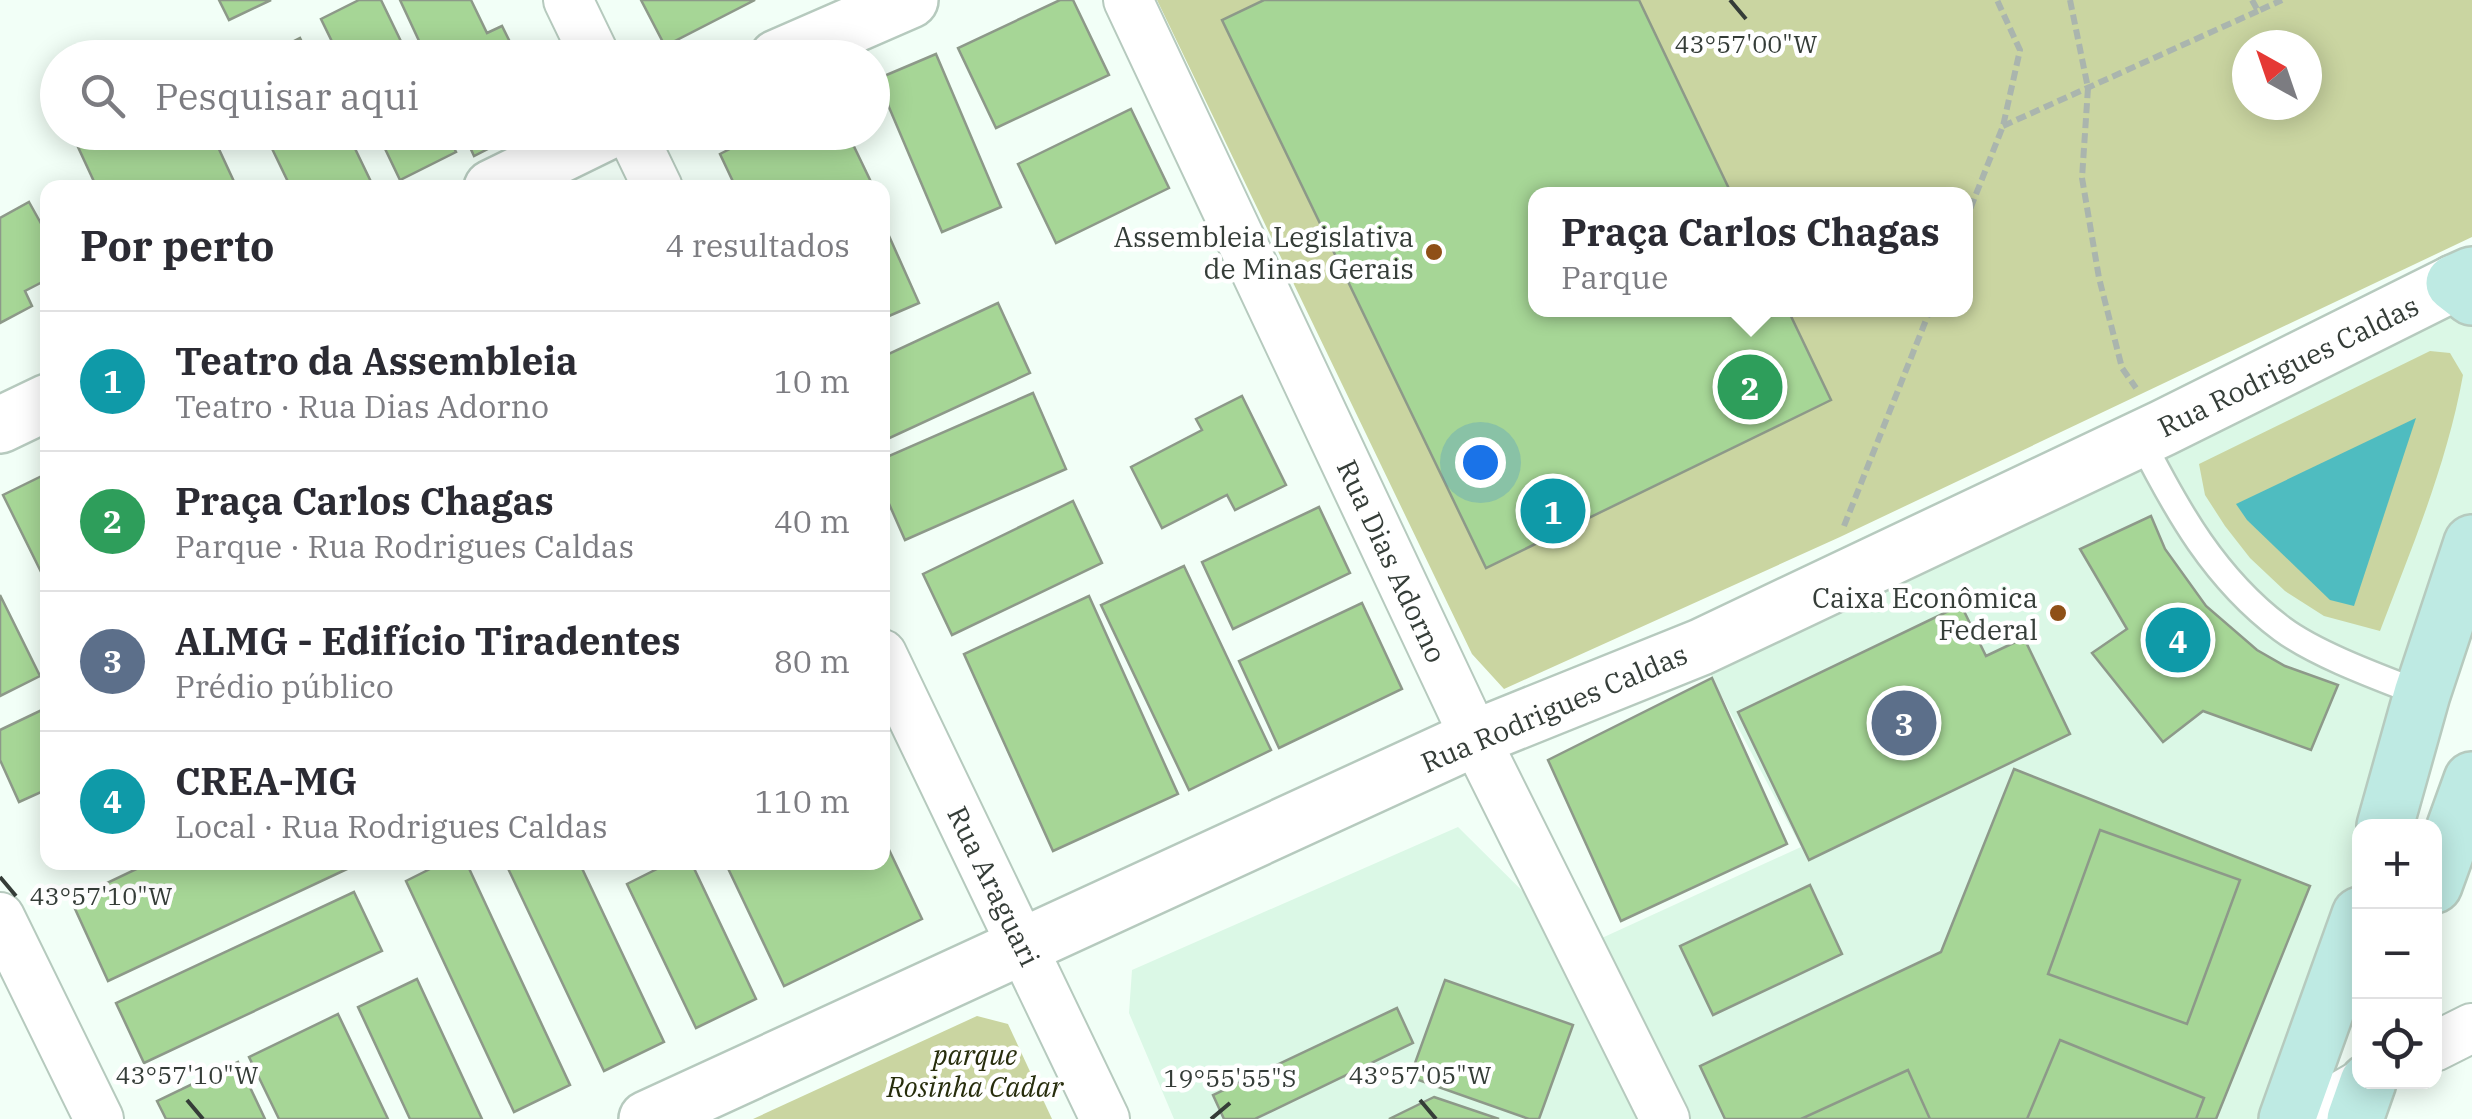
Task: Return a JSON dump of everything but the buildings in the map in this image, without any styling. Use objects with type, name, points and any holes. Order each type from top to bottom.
[{"type":"main road","points":[[2387,819],[2422,694],[2472,542]]},
{"type":"main road","points":[[2442,869],[2467,817]]},
{"type":"main road","points":[[2287,1119],[2352,937]]},
{"type":"main road","points":[[2356,1119],[2365,1089]]},
{"type":"street","points":[[568,0],[587,40]]},
{"type":"street","points":[[818,40],[910,0]]},
{"type":"street","name":"Rua Dias Adorno","points":[[1128,0],[1475,738],[1665,1119]]},
{"type":"street","points":[[508,180],[569,150]]},
{"type":"street","points":[[640,150],[654,180]]},
{"type":"street","name":"Rua Rodrigues Caldas","points":[[647,1119],[1475,738],[1701,647],[2466,285]]},
{"type":"street","points":[[0,425],[40,406]]},
{"type":"street","name":"Rua Araguari","points":[[890,671],[1104,1119]]},
{"type":"street","points":[[0,917],[99,1119]]},
{"type":"street","points":[[2442,1043],[2472,1028]]},
{"type":"street","points":[[2301,1119],[2355,1089]]},
{"type":"lane","points":[[2140,438],[2196,541],[2233,586],[2284,631],[2362,671],[2422,694]]},
{"type":"path","points":[[1973,202],[2003,126],[2020,50],[1997,0]]},
{"type":"path","points":[[2252,0],[2258,11]]},
{"type":"path","points":[[2003,126],[2282,0]]},
{"type":"path","points":[[1840,536],[1927,317]]},
{"type":"shaded area","points":[[2472,297],[2472,546],[2363,819],[2352,819],[2352,922],[2290,1119],[1174,1119],[1129,1013],[1132,970],[1458,827],[1580,948],[1801,847],[1712,678],[1701,647]]},
{"type":"green space","points":[[1157,0],[2472,0],[2472,237],[1840,537],[1504,689],[1472,654]]},
{"type":"green space","points":[[2430,351],[2450,353],[2463,375],[2438,473],[2380,631],[2324,616],[2285,591],[2250,558],[2205,495],[2199,464]]},
{"type":"green space","name":"parque Rosinha Cadar","points":[[977,1016],[1008,1024],[1052,1119],[753,1119]]},
{"type":"water","points":[[2416,418],[2354,606],[2330,600],[2247,520],[2236,504]]},
{"type":"place","name":"Assembleia Legislativa de Minas Gerais","points":[[1434,252]]},
{"type":"place","name":"Praça Carlos Chagas","points":[[1750,387]]},
{"type":"place","name":"Teatro da Assembleia","points":[[1553,511]]},
{"type":"place","name":"Caixa Econômica Federal","points":[[2058,613]]},
{"type":"place","name":"CREA-MG","points":[[2178,640]]},
{"type":"place","name":"ALMG - Edifício Tiradentes","points":[[1904,723]]}]
